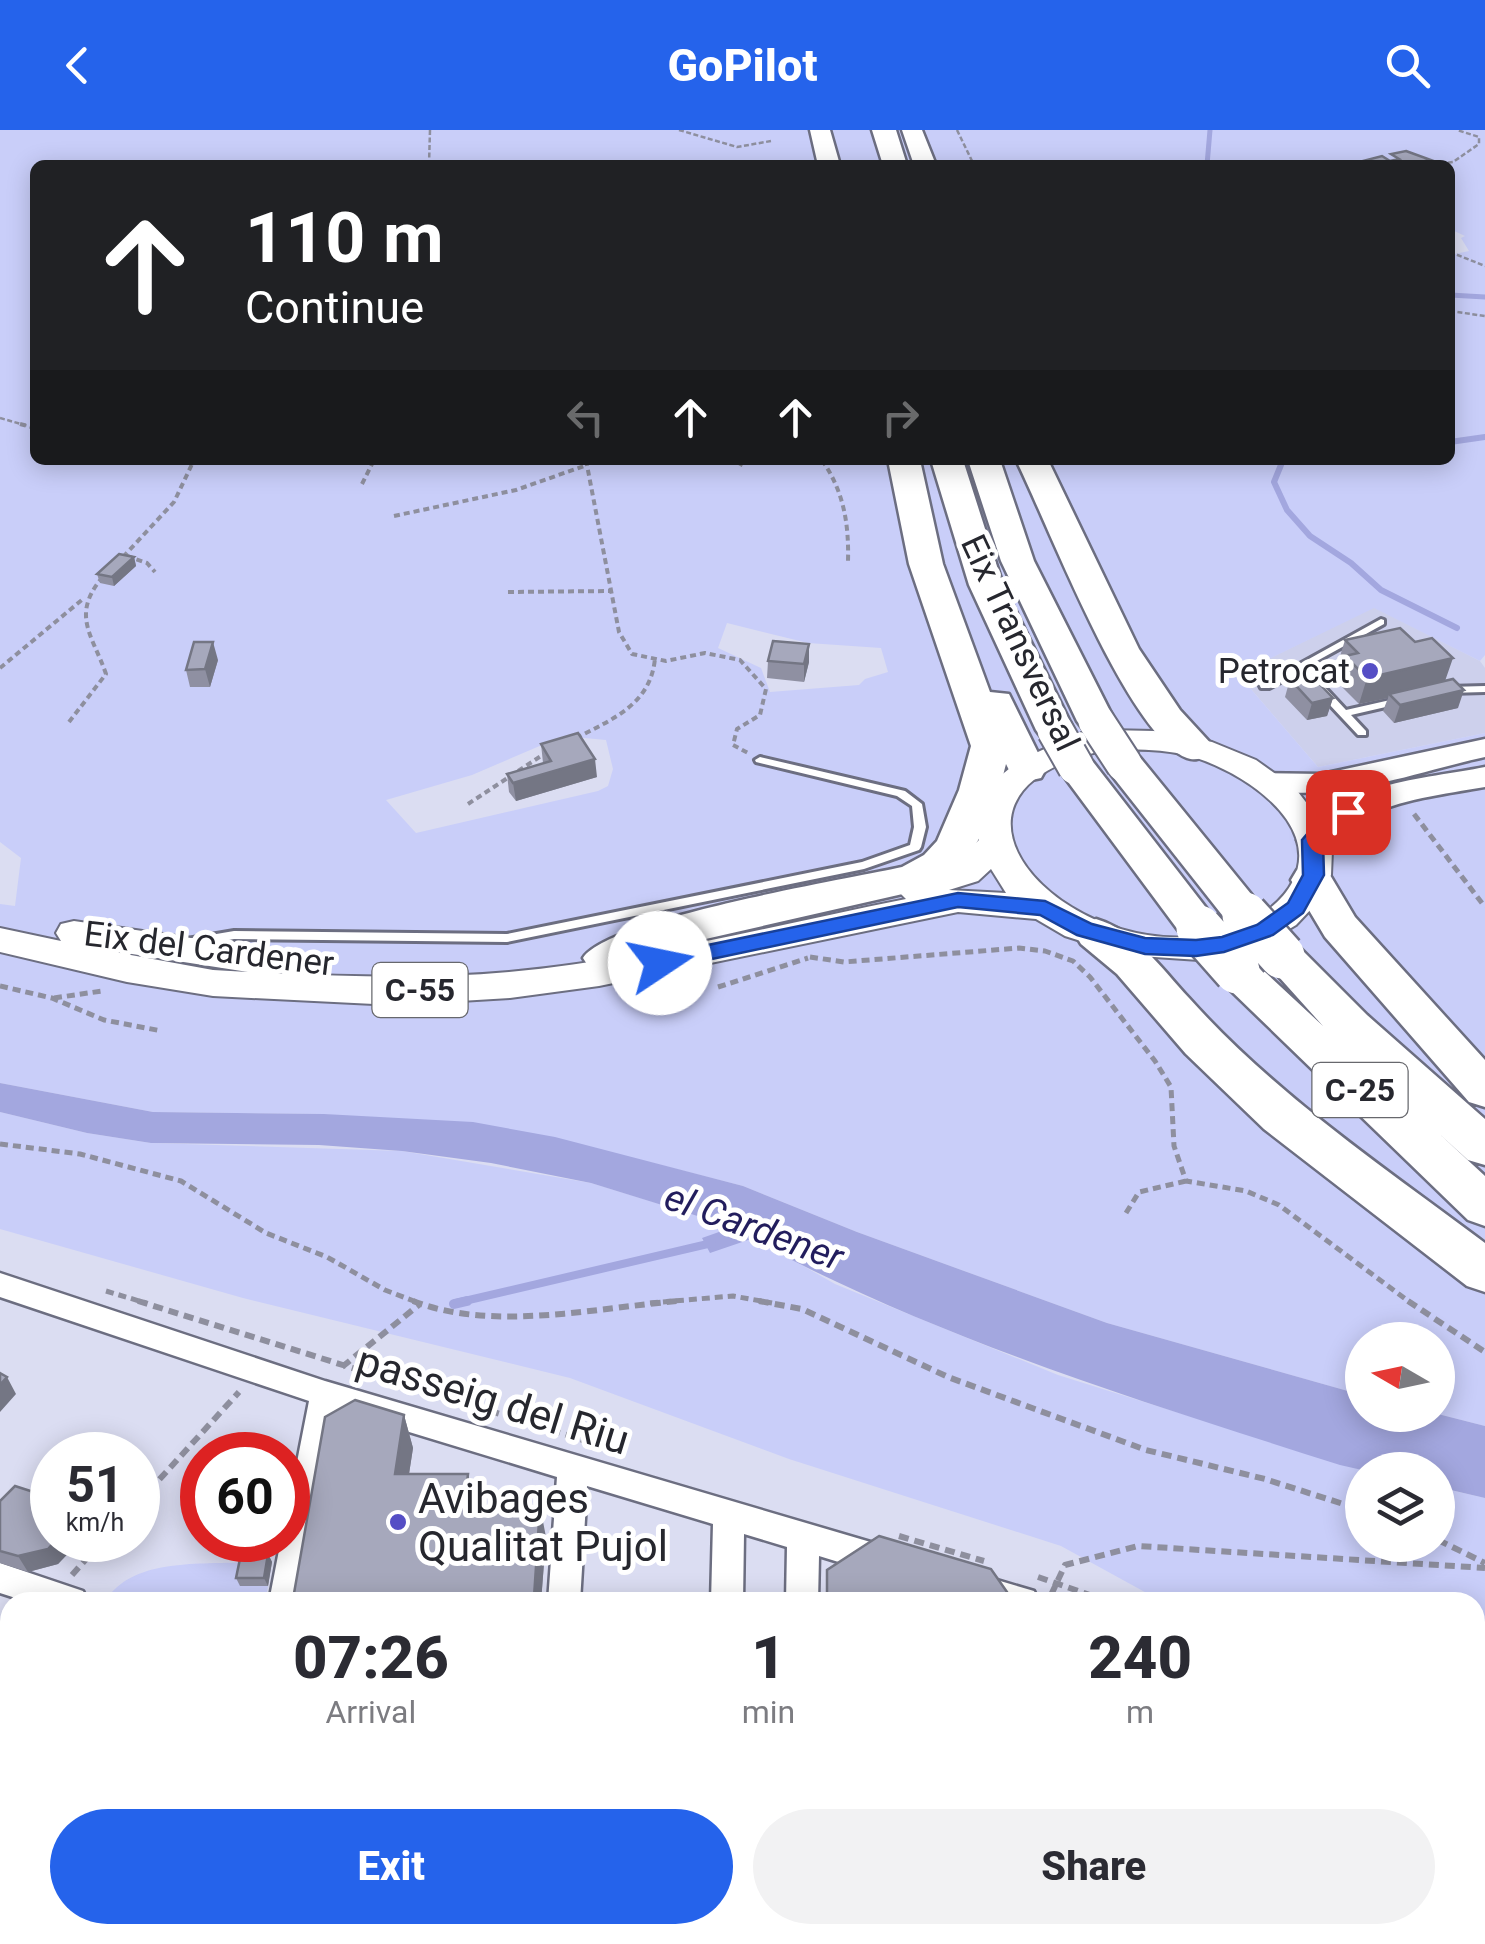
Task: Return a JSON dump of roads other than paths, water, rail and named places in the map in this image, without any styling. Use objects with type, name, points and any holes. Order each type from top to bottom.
[{"type":"highway","points":[[820,130],[828,160]]},
{"type":"highway","points":[[884,130],[893,160]]},
{"type":"highway","points":[[912,130],[923,160]]},
{"type":"highway","points":[[605,958],[655,936],[914,878],[944,861],[958,839],[988,764],[990,746],[926,564],[903,465]]},
{"type":"highway","name":"Eix Transversal","points":[[950,465],[986,585],[1054,730],[1076,766],[1199,928],[1237,971],[1485,1206]]},
{"type":"highway","name":"Eix Transversal","points":[[985,465],[990,490],[1027,580],[1096,721],[1124,764],[1282,956],[1351,1027],[1485,1147]]},
{"type":"highway","points":[[1036,465],[1126,660],[1155,708],[1196,748]]},
{"type":"highway","points":[[954,638],[980,669],[1027,769]]},
{"type":"highway","points":[[1312,860],[1340,927],[1485,1090]]},
{"type":"highway","points":[[1096,934],[1132,963],[1202,1042],[1282,1116],[1485,1272]]},
{"type":"main road","points":[[996,843],[998,806],[1009,786],[1027,769],[1059,751],[1098,742],[1151,740],[1196,748],[1266,780],[1296,808],[1312,860]]},
{"type":"main road","points":[[1266,780],[1322,784],[1485,748]]},
{"type":"main road","points":[[1312,860],[1327,823],[1348,812],[1399,794],[1485,777]]},
{"type":"main road","name":"Eix del Cardener","points":[[0,916],[163,948],[250,949],[430,972],[605,958],[774,925],[966,873],[996,843]]},
{"type":"main road","name":"C-55","points":[[996,843],[1016,882],[1045,908],[1096,934],[1166,948],[1232,942],[1285,918],[1304,898],[1312,860]]},
{"type":"main road","name":"Eix del Cardener","points":[[0,940],[127,970],[213,983],[394,992],[510,985],[599,974],[958,900],[1045,908]]},
{"type":"street","name":"passeig del Riu","points":[[0,1285],[325,1394],[913,1570]]},
{"type":"street","points":[[287,1592],[325,1394]]},
{"type":"street","points":[[565,1592],[572,1468]]},
{"type":"street","points":[[726,1592],[730,1515]]},
{"type":"street","points":[[802,1592],[803,1537]]},
{"type":"street","points":[[0,1578],[36,1592]]},
{"type":"street","points":[[950,1581],[988,1592]]},
{"type":"lane","points":[[1264,686],[1382,622]]},
{"type":"lane","points":[[1300,667],[1362,732]]},
{"type":"lane","points":[[1442,692],[1461,687],[1485,689]]},
{"type":"lane","points":[[1344,714],[1422,696]]},
{"type":"lane","points":[[250,949],[506,938],[864,866],[915,847],[920,827],[917,804],[901,793],[760,760]]},
{"type":"water","name":"el Cardener","points":[[0,1083],[153,1112],[324,1114],[473,1122],[555,1137],[743,1186],[1107,1323],[1345,1390],[1345,1432],[1455,1432],[1455,1418],[1485,1426],[1485,1498],[1455,1491],[1455,1452],[1345,1452],[1345,1466],[1340,1465],[1189,1417],[967,1338],[822,1275],[751,1239],[710,1253],[702,1238],[733,1227],[591,1183],[491,1163],[402,1151],[319,1145],[151,1143],[87,1133],[0,1112]]},
{"type":"waterway","points":[[1207,160],[1210,130]]},
{"type":"waterway","points":[[1455,295],[1485,297]]},
{"type":"waterway","points":[[1455,441],[1485,437]]},
{"type":"waterway","points":[[1281,465],[1274,482],[1287,510],[1310,536],[1351,563],[1381,590],[1457,628]]},
{"type":"waterway","name":"el Cardener","points":[[456,1303],[712,1243]]},
{"type":"waterway","points":[[454,1304],[467,1301]]},
{"type":"place","name":"Petrocat","points":[[1370,671]]},
{"type":"place","name":"Avibages Qualitat Pujol","points":[[398,1522]]}]
